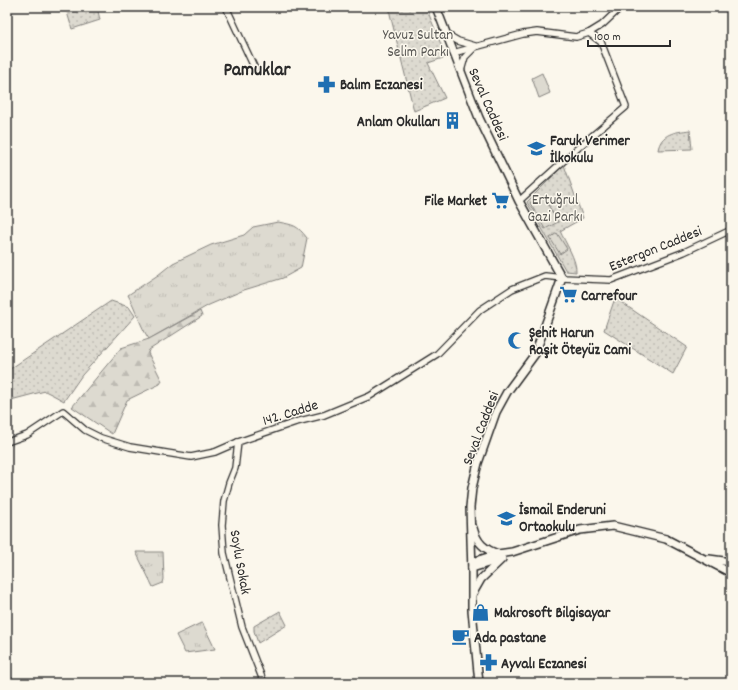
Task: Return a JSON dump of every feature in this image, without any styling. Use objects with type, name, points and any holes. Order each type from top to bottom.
[{"type":"main road","name":"Seval Caddesi","points":[[436,7],[460,73],[479,118],[520,201],[562,278],[535,354],[507,392],[496,412],[478,462],[472,488],[470,506],[472,610],[479,683]]},
{"type":"main road","points":[[470,518],[475,536],[481,545],[500,556]]},
{"type":"main road","points":[[472,565],[580,530],[613,526],[666,539],[731,573]]},
{"type":"main road","points":[[472,594],[481,579],[500,556]]},
{"type":"main road","points":[[703,558],[731,562]]},
{"type":"street","points":[[226,7],[255,69]]},
{"type":"street","points":[[453,53],[523,34],[537,32],[576,36],[589,33],[602,24],[621,7]]},
{"type":"street","points":[[520,201],[579,147],[626,107],[601,42],[589,33]]},
{"type":"street","points":[[446,34],[458,41],[475,46]]},
{"type":"street","points":[[460,73],[465,57],[475,46]]},
{"type":"street","name":"Estergon Caddesi","points":[[562,278],[611,280],[684,252],[731,230]]},
{"type":"street","name":"142. Cadde","points":[[7,442],[27,435],[63,411],[85,430],[101,438],[130,447],[191,457],[215,452],[238,442],[296,422],[324,415],[370,396],[437,354],[480,310],[512,289],[545,276],[562,278]]},
{"type":"street","name":"Soylu Sokak","points":[[238,442],[235,468],[224,501],[222,525],[224,553],[242,627],[264,683]]},
{"type":"green space","points":[[85,7],[97,7],[100,20],[72,29],[67,12]]},
{"type":"green space","name":"Yavuz Sultan Selim Parkı","points":[[390,7],[426,7],[446,57],[428,63],[445,98],[414,111],[390,14]]},
{"type":"green space","points":[[542,73],[550,93],[539,98],[532,78]]},
{"type":"green space","points":[[690,130],[692,149],[658,150],[662,140],[665,137],[670,134]]},
{"type":"green space","name":"Ertuğrul Gazi Parkı","points":[[564,165],[583,218],[560,231],[575,262],[576,272],[566,271],[527,202]]},
{"type":"green space","points":[[543,196],[558,222],[545,229],[530,203]]},
{"type":"green space","points":[[278,222],[295,226],[307,238],[301,268],[283,278],[244,290],[209,305],[149,339],[128,295],[173,263],[211,245],[244,235],[253,227]]},
{"type":"green space","points":[[557,233],[567,249],[560,254],[550,238]]},
{"type":"green space","points":[[615,298],[687,347],[673,374],[604,330]]},
{"type":"green space","points":[[111,301],[129,307],[135,316],[82,375],[64,401],[45,391],[7,401],[7,371]]},
{"type":"green space","points":[[200,311],[202,316],[149,350],[148,353],[162,381],[160,384],[127,400],[112,434],[72,407],[121,348],[149,339]]},
{"type":"green space","points":[[136,552],[163,552],[163,583],[153,587]]},
{"type":"green space","points":[[280,611],[287,625],[258,643],[254,626]]},
{"type":"green space","points":[[201,623],[203,624],[215,649],[185,653],[176,635]]},
{"type":"place","name":"Balım Eczanesi","points":[[327,84]]},
{"type":"place","name":"Anlam Okulları","points":[[453,121]]},
{"type":"place","name":"Faruk Verimer İlkokulu","points":[[537,149]]},
{"type":"place","name":"File Market","points":[[500,200]]},
{"type":"place","name":"Carrefour","points":[[568,295]]},
{"type":"place","name":"Şehit Harun Raşit Öteyüz Cami","points":[[516,341]]},
{"type":"place","name":"İsmail Enderuni Ortaokulu","points":[[506,518]]},
{"type":"place","name":"Makrosoft Bilgisayar","points":[[481,612]]},
{"type":"place","name":"Ada pastane","points":[[461,637]]},
{"type":"place","name":"Ayvalı Eczanesi","points":[[488,663]]},
{"type":"district","name":"Pamuklar","points":[[257,68]]}]
